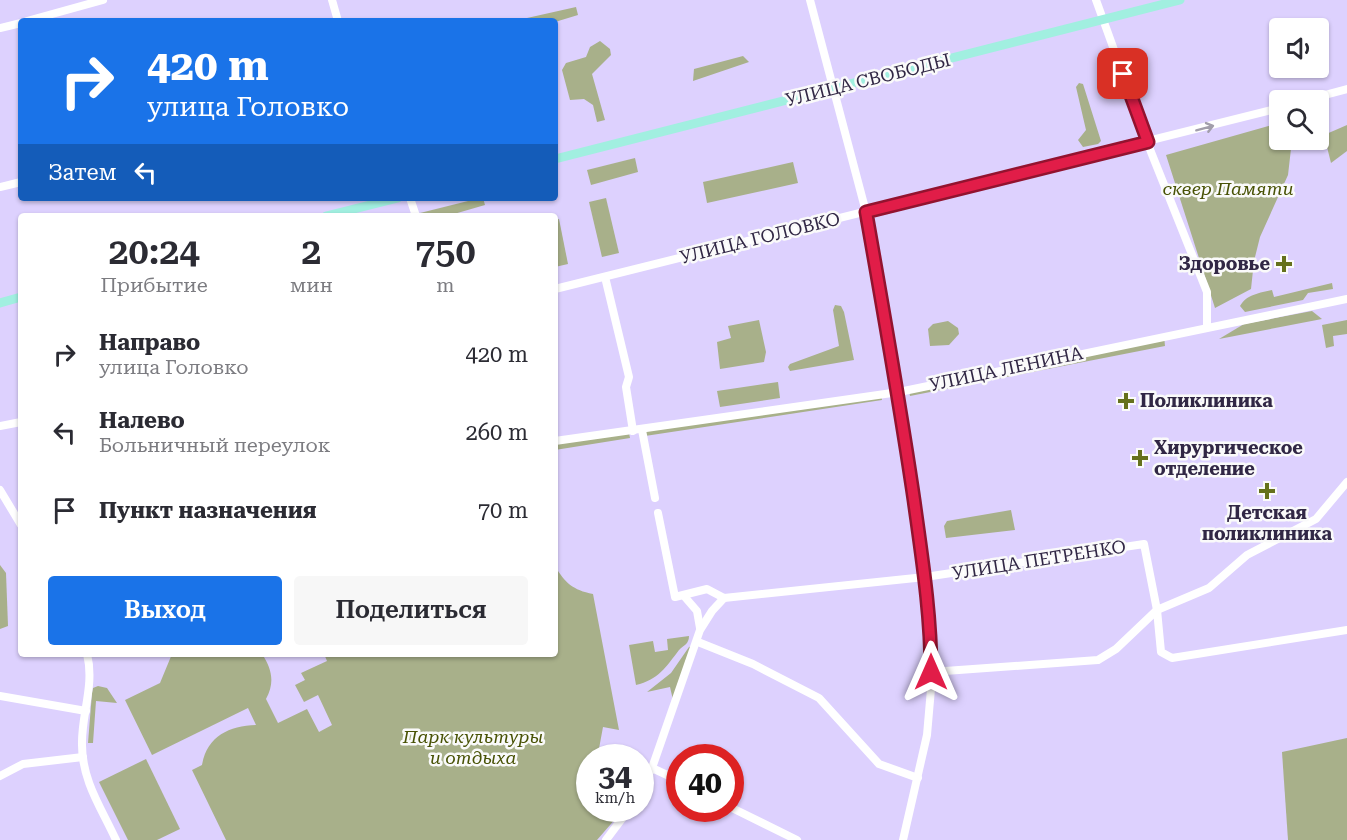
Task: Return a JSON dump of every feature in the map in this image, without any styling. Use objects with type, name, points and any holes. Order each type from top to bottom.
[{"type":"main road","name":"УЛИЦА СВОБОДЫ","points":[[558,158],[834,90],[1180,0]]},
{"type":"main road","points":[[333,213],[360,202]]},
{"type":"main road","points":[[0,303],[18,298]]},
{"type":"street","points":[[38,18],[103,0]]},
{"type":"street","points":[[332,0],[337,18]]},
{"type":"street","points":[[810,0],[866,212],[899,392],[925,577],[930,625],[931,672],[927,735],[903,840]]},
{"type":"street","points":[[1096,0],[1148,142],[1207,292],[1207,326]]},
{"type":"street","points":[[0,28],[18,24]]},
{"type":"street","points":[[1329,94],[1347,89]]},
{"type":"street","name":"УЛИЦА ГОЛОВКО","points":[[558,288],[1269,111]]},
{"type":"street","points":[[0,187],[18,183]]},
{"type":"street","points":[[605,277],[629,377],[626,387],[633,431]]},
{"type":"street","name":"УЛИЦА ЛЕНИНА","points":[[558,441],[899,392],[1207,326],[1347,299]]},
{"type":"street","points":[[0,426],[18,423]]},
{"type":"street","points":[[642,430],[655,498]]},
{"type":"street","points":[[931,672],[1098,660],[1125,642],[1157,610],[1209,588],[1247,555],[1316,519],[1347,482]]},
{"type":"street","points":[[0,490],[18,520]]},
{"type":"street","points":[[654,763],[698,642],[700,630],[697,611],[680,597],[658,513]]},
{"type":"street","name":"УЛИЦА ПЕТРЕНКО","points":[[724,598],[925,577],[1144,544],[1157,610],[1161,652],[1172,658],[1347,630]]},
{"type":"street","points":[[680,597],[697,589],[707,589],[724,598],[700,630]]},
{"type":"street","points":[[698,642],[753,664],[819,698],[879,764],[918,778]]},
{"type":"street","points":[[88,657],[91,669],[83,757],[90,787],[116,840]]},
{"type":"street","points":[[0,696],[86,711]]},
{"type":"street","points":[[0,776],[23,764],[83,757]]},
{"type":"street","points":[[744,814],[797,840]]},
{"type":"street","points":[[606,840],[620,822]]},
{"type":"green space","points":[[576,7],[578,15],[558,21],[558,18],[527,18]]},
{"type":"green space","points":[[600,41],[610,49],[611,55],[592,74],[605,120],[597,122],[593,105],[584,99],[570,100],[562,70],[566,63],[586,57],[590,47]]},
{"type":"green space","points":[[743,56],[749,62],[693,81],[694,69]]},
{"type":"green space","points":[[1079,83],[1083,84],[1101,141],[1098,144],[1083,147],[1078,140],[1086,130],[1076,87]]},
{"type":"green space","points":[[1347,125],[1347,151],[1331,163],[1328,150],[1329,133]]},
{"type":"green space","name":"сквер Памяти","points":[[1269,126],[1269,150],[1291,150],[1288,175],[1260,237],[1254,261],[1251,289],[1215,308],[1166,155]]},
{"type":"green space","points":[[635,158],[638,172],[591,185],[587,170]]},
{"type":"green space","points":[[793,162],[798,183],[707,203],[703,182]]},
{"type":"green space","points":[[606,198],[619,253],[602,257],[589,202]]},
{"type":"green space","points":[[468,201],[484,201],[485,205],[457,213],[420,213]]},
{"type":"green space","points":[[558,219],[568,264],[558,266]]},
{"type":"green space","points":[[1332,283],[1333,289],[1308,293],[1303,300],[1245,312],[1240,306],[1250,296],[1263,292],[1272,290],[1274,297]]},
{"type":"green space","points":[[835,305],[841,306],[844,312],[854,360],[790,371],[788,367],[790,364],[839,346],[833,310]]},
{"type":"green space","points":[[1312,311],[1322,319],[1219,339],[1244,324]]},
{"type":"green space","points":[[759,320],[766,352],[764,362],[720,369],[717,342],[731,338],[728,326]]},
{"type":"green space","points":[[1347,320],[1347,334],[1333,336],[1334,346],[1326,348],[1322,325]]},
{"type":"green space","points":[[948,321],[958,328],[959,334],[949,345],[930,346],[928,329],[933,324]]},
{"type":"green space","points":[[1164,336],[1165,346],[910,396],[909,390]]},
{"type":"green space","points":[[778,382],[780,398],[720,407],[717,391]]},
{"type":"green space","points":[[881,395],[882,400],[645,436],[645,429]]},
{"type":"green space","points":[[629,433],[630,438],[558,450],[558,444]]},
{"type":"green space","points":[[1011,510],[1015,530],[946,538],[944,526],[947,521]]},
{"type":"green space","points":[[0,565],[6,573],[8,626],[0,629]]},
{"type":"green space","name":"Парк культуры и отдыха","points":[[558,571],[570,585],[593,594],[619,730],[603,727],[600,744],[576,744],[576,822],[613,822],[597,840],[226,840],[192,770],[202,765],[209,747],[221,734],[228,730],[256,725],[248,708],[152,755],[125,700],[160,683],[171,657],[264,657],[271,676],[271,687],[266,699],[278,723],[307,709],[319,732],[332,725],[318,695],[304,702],[295,685],[305,680],[301,673],[327,661],[325,657],[558,657]]},
{"type":"green space","points":[[689,636],[687,643],[661,672],[650,680],[636,685],[629,645],[653,641],[655,652],[668,650],[667,639]]},
{"type":"green space","points":[[693,646],[673,700],[670,687],[647,692],[671,673],[689,647]]},
{"type":"green space","points":[[98,686],[107,688],[117,703],[96,701],[93,743],[88,743],[92,693],[93,688]]},
{"type":"green space","points":[[1347,738],[1347,840],[1288,840],[1282,752]]},
{"type":"green space","points":[[146,759],[180,829],[157,840],[128,840],[99,782]]},
{"type":"place","name":"Здоровье","points":[[1284,264]]},
{"type":"place","name":"Поликлиника","points":[[1126,401]]},
{"type":"place","name":"Хирургическое отделение","points":[[1140,458]]},
{"type":"place","name":"Детская поликлиника","points":[[1267,491]]},
{"type":"route","points":[[931,672],[930,625],[925,577],[899,392],[866,212],[1148,142],[1123,74]]}]
